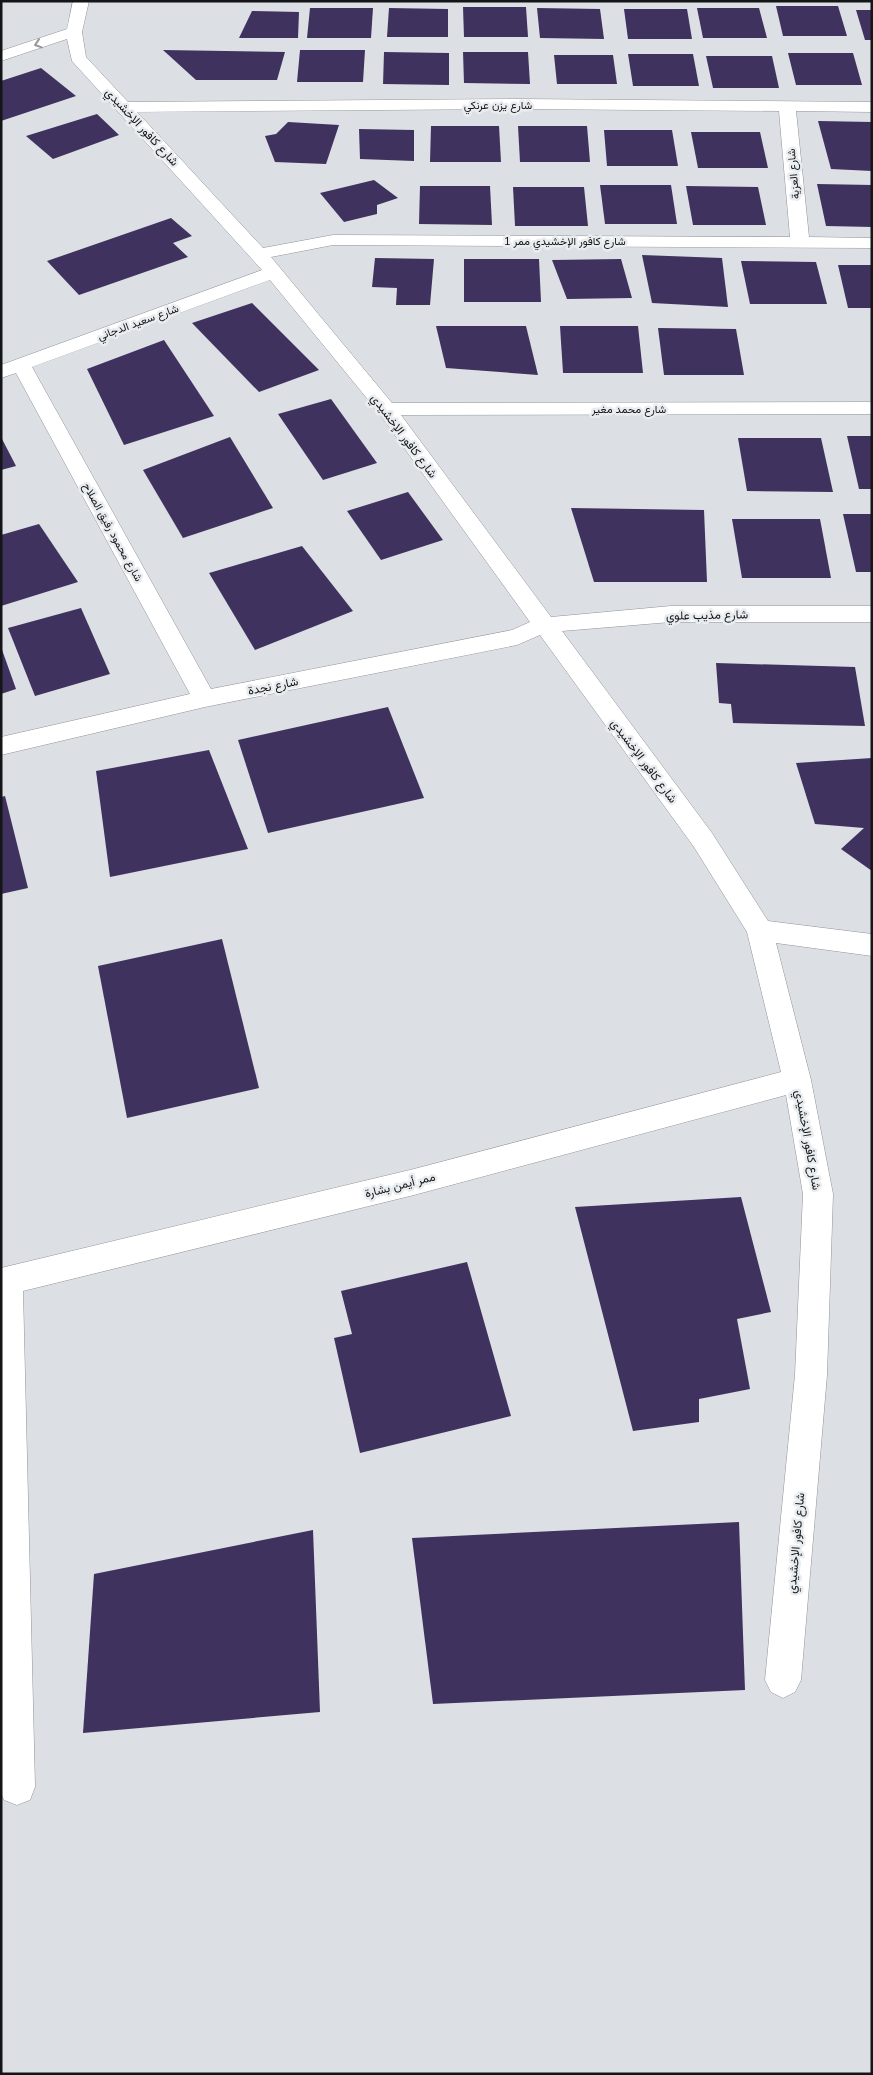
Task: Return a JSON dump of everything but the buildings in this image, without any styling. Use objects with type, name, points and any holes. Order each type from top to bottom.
[{"type":"street","name":"شارع كافور الإخشيدي","points":[[81,1],[74,32],[78,58],[267,263],[386,409],[703,840],[760,930],[796,1080],[818,1194],[811,1375],[783,1680]]},
{"type":"street","points":[[1,56],[74,32]]},
{"type":"street","name":"شارع يزن عرنكي","points":[[124,107],[509,104],[872,107]]},
{"type":"street","name":"شارع العزية","points":[[787,106],[800,242]]},
{"type":"street","name":"شارع كافور الإخشيدي ممر 1","points":[[267,263],[333,240],[872,243]]},
{"type":"street","name":"شارع سعيد الدجاني","points":[[1,372],[267,263]]},
{"type":"street","name":"شارع محمود رفيق الصلاح","points":[[22,364],[205,699]]},
{"type":"street","name":"شارع محمد مغير","points":[[386,409],[872,408]]},
{"type":"street","name":"شارع مذيب علوي","points":[[543,624],[671,614],[872,614]]},
{"type":"street","name":"شارع نجدة","points":[[1,746],[205,699],[517,638],[543,624]]},
{"type":"street","points":[[760,930],[872,945]]},
{"type":"street","name":"ممر أيمن بشارة","points":[[4,1282],[414,1182],[796,1080]]},
{"type":"street","points":[[4,1282],[16,1787]]}]
